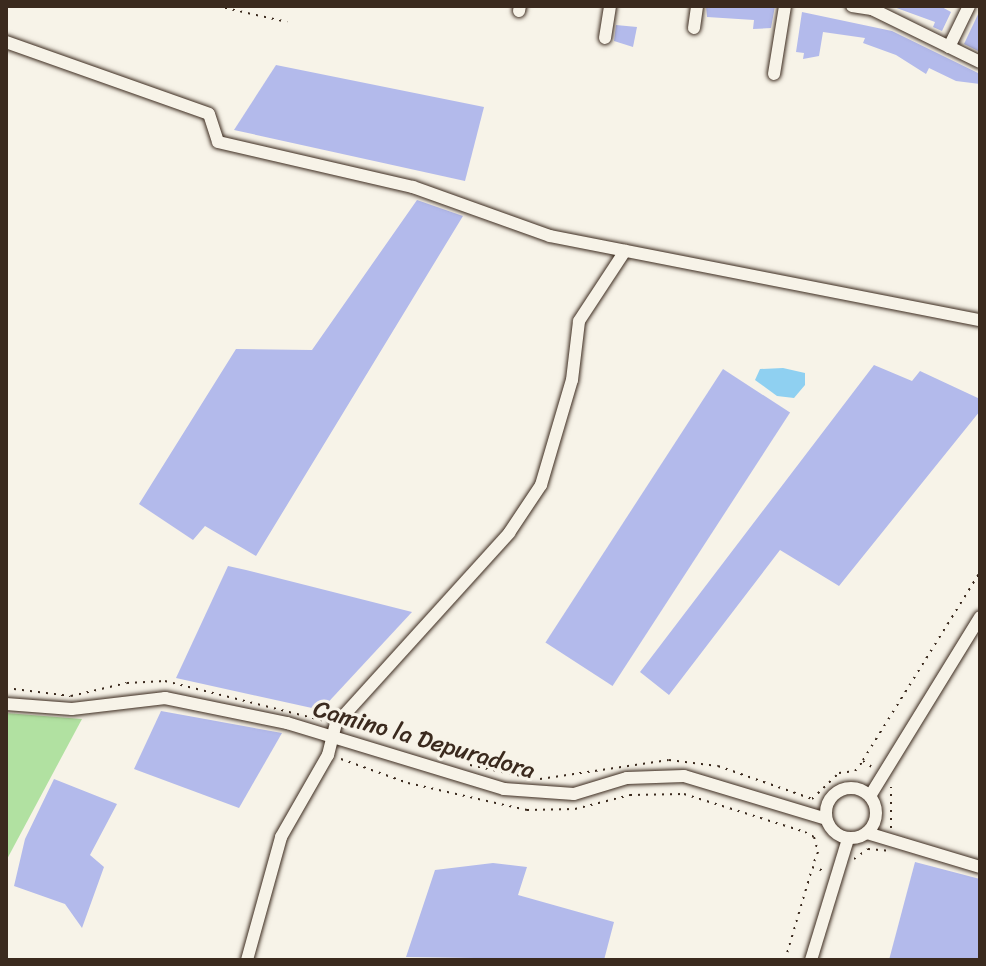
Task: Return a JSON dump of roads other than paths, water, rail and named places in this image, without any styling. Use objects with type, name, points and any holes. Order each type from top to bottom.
[{"type":"street","points":[[605,38],[610,6]]},
{"type":"street","points":[[694,28],[697,6]]},
{"type":"street","points":[[774,74],[785,6]]},
{"type":"street","points":[[852,6],[872,8],[980,62]]},
{"type":"street","points":[[949,47],[969,6]]},
{"type":"street","points":[[6,42],[209,114],[218,142],[413,187],[550,236],[980,320]]},
{"type":"street","points":[[247,960],[281,837],[328,755],[336,724],[509,533],[541,485],[563,421],[579,321],[625,251]]},
{"type":"street","points":[[867,833],[877,815],[870,796],[882,773],[980,617]]},
{"type":"street","name":"Camino la Depuradora","points":[[6,704],[72,709],[165,698],[287,723],[444,773],[545,796],[574,794],[627,778],[684,776],[826,819]]},
{"type":"street","points":[[870,796],[850,788],[840,790],[831,797],[826,819],[831,830],[848,839],[867,833],[980,867]]},
{"type":"street","points":[[811,960],[848,839]]},
{"type":"water","points":[[783,368],[805,373],[805,385],[794,398],[777,396],[755,380],[760,369]]}]
